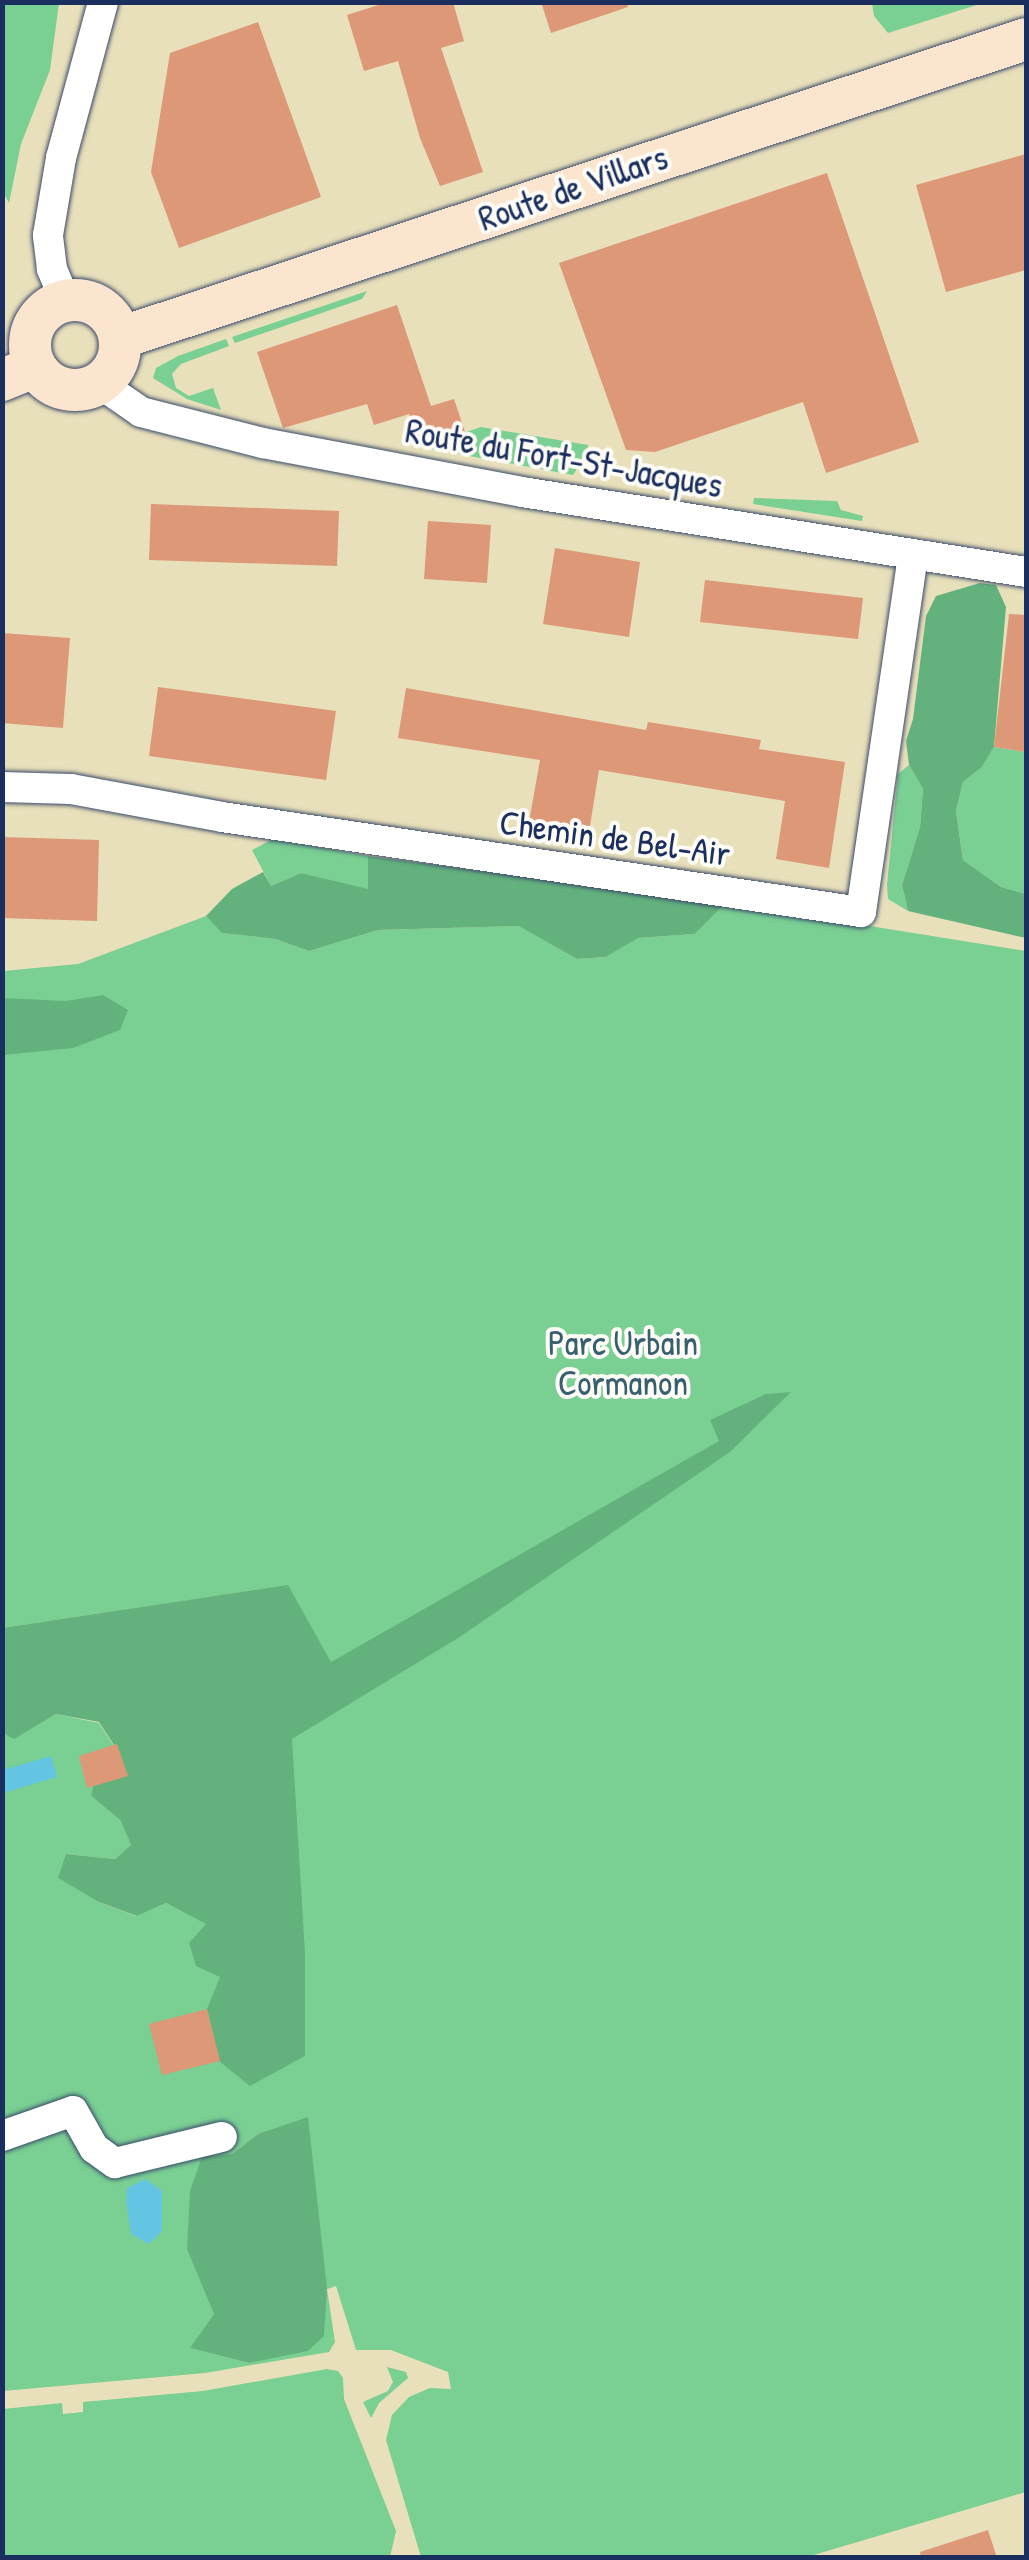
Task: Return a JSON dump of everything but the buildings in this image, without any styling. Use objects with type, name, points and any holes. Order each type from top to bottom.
[{"type":"main road","name":"Route de Villars","points":[[120,338],[1026,39]]},
{"type":"main road","points":[[65,300],[94,304],[115,324],[120,338],[116,364],[99,383],[81,390],[63,389],[19,373],[33,326],[46,310],[65,300]]},
{"type":"street","points":[[65,300],[52,269],[48,235],[61,158],[103,2]]},
{"type":"street","name":"Route du Fort-St-Jacques","points":[[99,383],[141,412],[263,442],[522,492],[1026,572]]},
{"type":"street","name":"Chemin de Bel-Air","points":[[2,786],[71,789],[241,820],[861,912],[913,555]]},
{"type":"street","points":[[2,2136],[73,2111],[94,2148],[115,2163],[222,2137]]},
{"type":"green space","points":[[872,2],[983,3],[888,33],[874,16]]},
{"type":"green space","points":[[3,3],[59,3],[50,70],[21,144],[9,203],[3,192]]},
{"type":"green space","points":[[367,291],[362,299],[235,343],[232,337]]},
{"type":"green space","points":[[226,339],[229,346],[181,364],[172,374],[176,388],[189,396],[213,388],[221,410],[187,399],[153,378],[156,368],[178,356]]},
{"type":"green space","points":[[481,427],[588,445],[587,454],[573,475],[421,447]]},
{"type":"green space","points":[[754,498],[837,501],[841,510],[863,516],[862,521],[753,504]]},
{"type":"green space","points":[[980,583],[996,585],[1006,607],[994,747],[982,767],[963,782],[956,811],[963,860],[1001,887],[1026,894],[1026,938],[908,911],[902,885],[920,827],[923,789],[909,765],[906,741],[913,719],[926,616],[936,596]]},
{"type":"green space","points":[[994,747],[1026,752],[1026,894],[1001,887],[963,860],[956,811],[963,782],[982,767]]},
{"type":"green space","points":[[909,765],[923,789],[920,827],[902,885],[908,911],[888,899],[887,885],[898,774]]},
{"type":"green space","points":[[273,839],[368,856],[368,890],[301,873],[271,886],[252,850]]},
{"type":"green space","points":[[368,856],[726,903],[695,934],[638,938],[606,957],[577,959],[519,926],[378,930],[309,951],[275,939],[222,933],[206,916],[232,889],[263,872],[271,886],[301,873],[368,889]]},
{"type":"green space","name":"Parc Urbain Cormanon","points":[[726,903],[1026,951],[1026,2492],[807,2557],[421,2557],[386,2440],[392,2415],[409,2397],[430,2388],[451,2389],[448,2372],[391,2350],[356,2350],[336,2286],[327,2289],[335,2342],[329,2352],[205,2373],[3,2391],[3,1733],[14,1738],[56,1714],[99,1723],[114,1746],[91,1796],[120,1820],[131,1845],[115,1859],[66,1854],[99,1902],[136,1916],[166,1903],[207,1924],[220,1977],[219,2060],[282,1586],[3,1628],[3,971],[78,964],[206,916],[223,933],[275,939],[309,951],[378,930],[520,926],[577,959],[606,957],[637,938],[695,934]],"holes":[[[258,2134],[270,2357],[249,2363],[191,2348],[214,2314],[205,2289],[232,2154]]]},
{"type":"green space","points":[[103,995],[128,1010],[120,1030],[73,1048],[3,1055],[3,998],[66,1001]]},
{"type":"green space","points":[[791,1392],[730,1452],[458,1638],[292,1739],[305,1953],[305,2056],[250,2086],[219,2061],[207,2009],[220,1977],[196,1966],[189,1943],[206,1924],[166,1903],[137,1916],[99,1902],[58,1878],[66,1854],[115,1859],[131,1845],[120,1820],[91,1796],[97,1770],[114,1745],[99,1722],[56,1714],[14,1739],[3,1733],[2,1628],[288,1585],[331,1662],[719,1441],[710,1420],[766,1394]]},
{"type":"green space","points":[[308,2117],[327,2288],[324,2336],[308,2351],[249,2363],[190,2348],[214,2314],[187,2249],[190,2191],[202,2157],[232,2154],[258,2134]]},
{"type":"green space","points":[[387,2367],[406,2372],[408,2378],[379,2403],[371,2418],[363,2402],[388,2391],[393,2382]]},
{"type":"green space","points":[[327,2369],[338,2371],[343,2378],[344,2399],[396,2531],[390,2557],[5,2557],[3,2409],[62,2403],[63,2414],[83,2412],[83,2402],[203,2391]]},
{"type":"water","points":[[51,1756],[57,1777],[3,1793],[3,1770]]},
{"type":"water","points":[[145,2179],[162,2191],[162,2231],[149,2244],[131,2234],[126,2201],[127,2188]]}]
